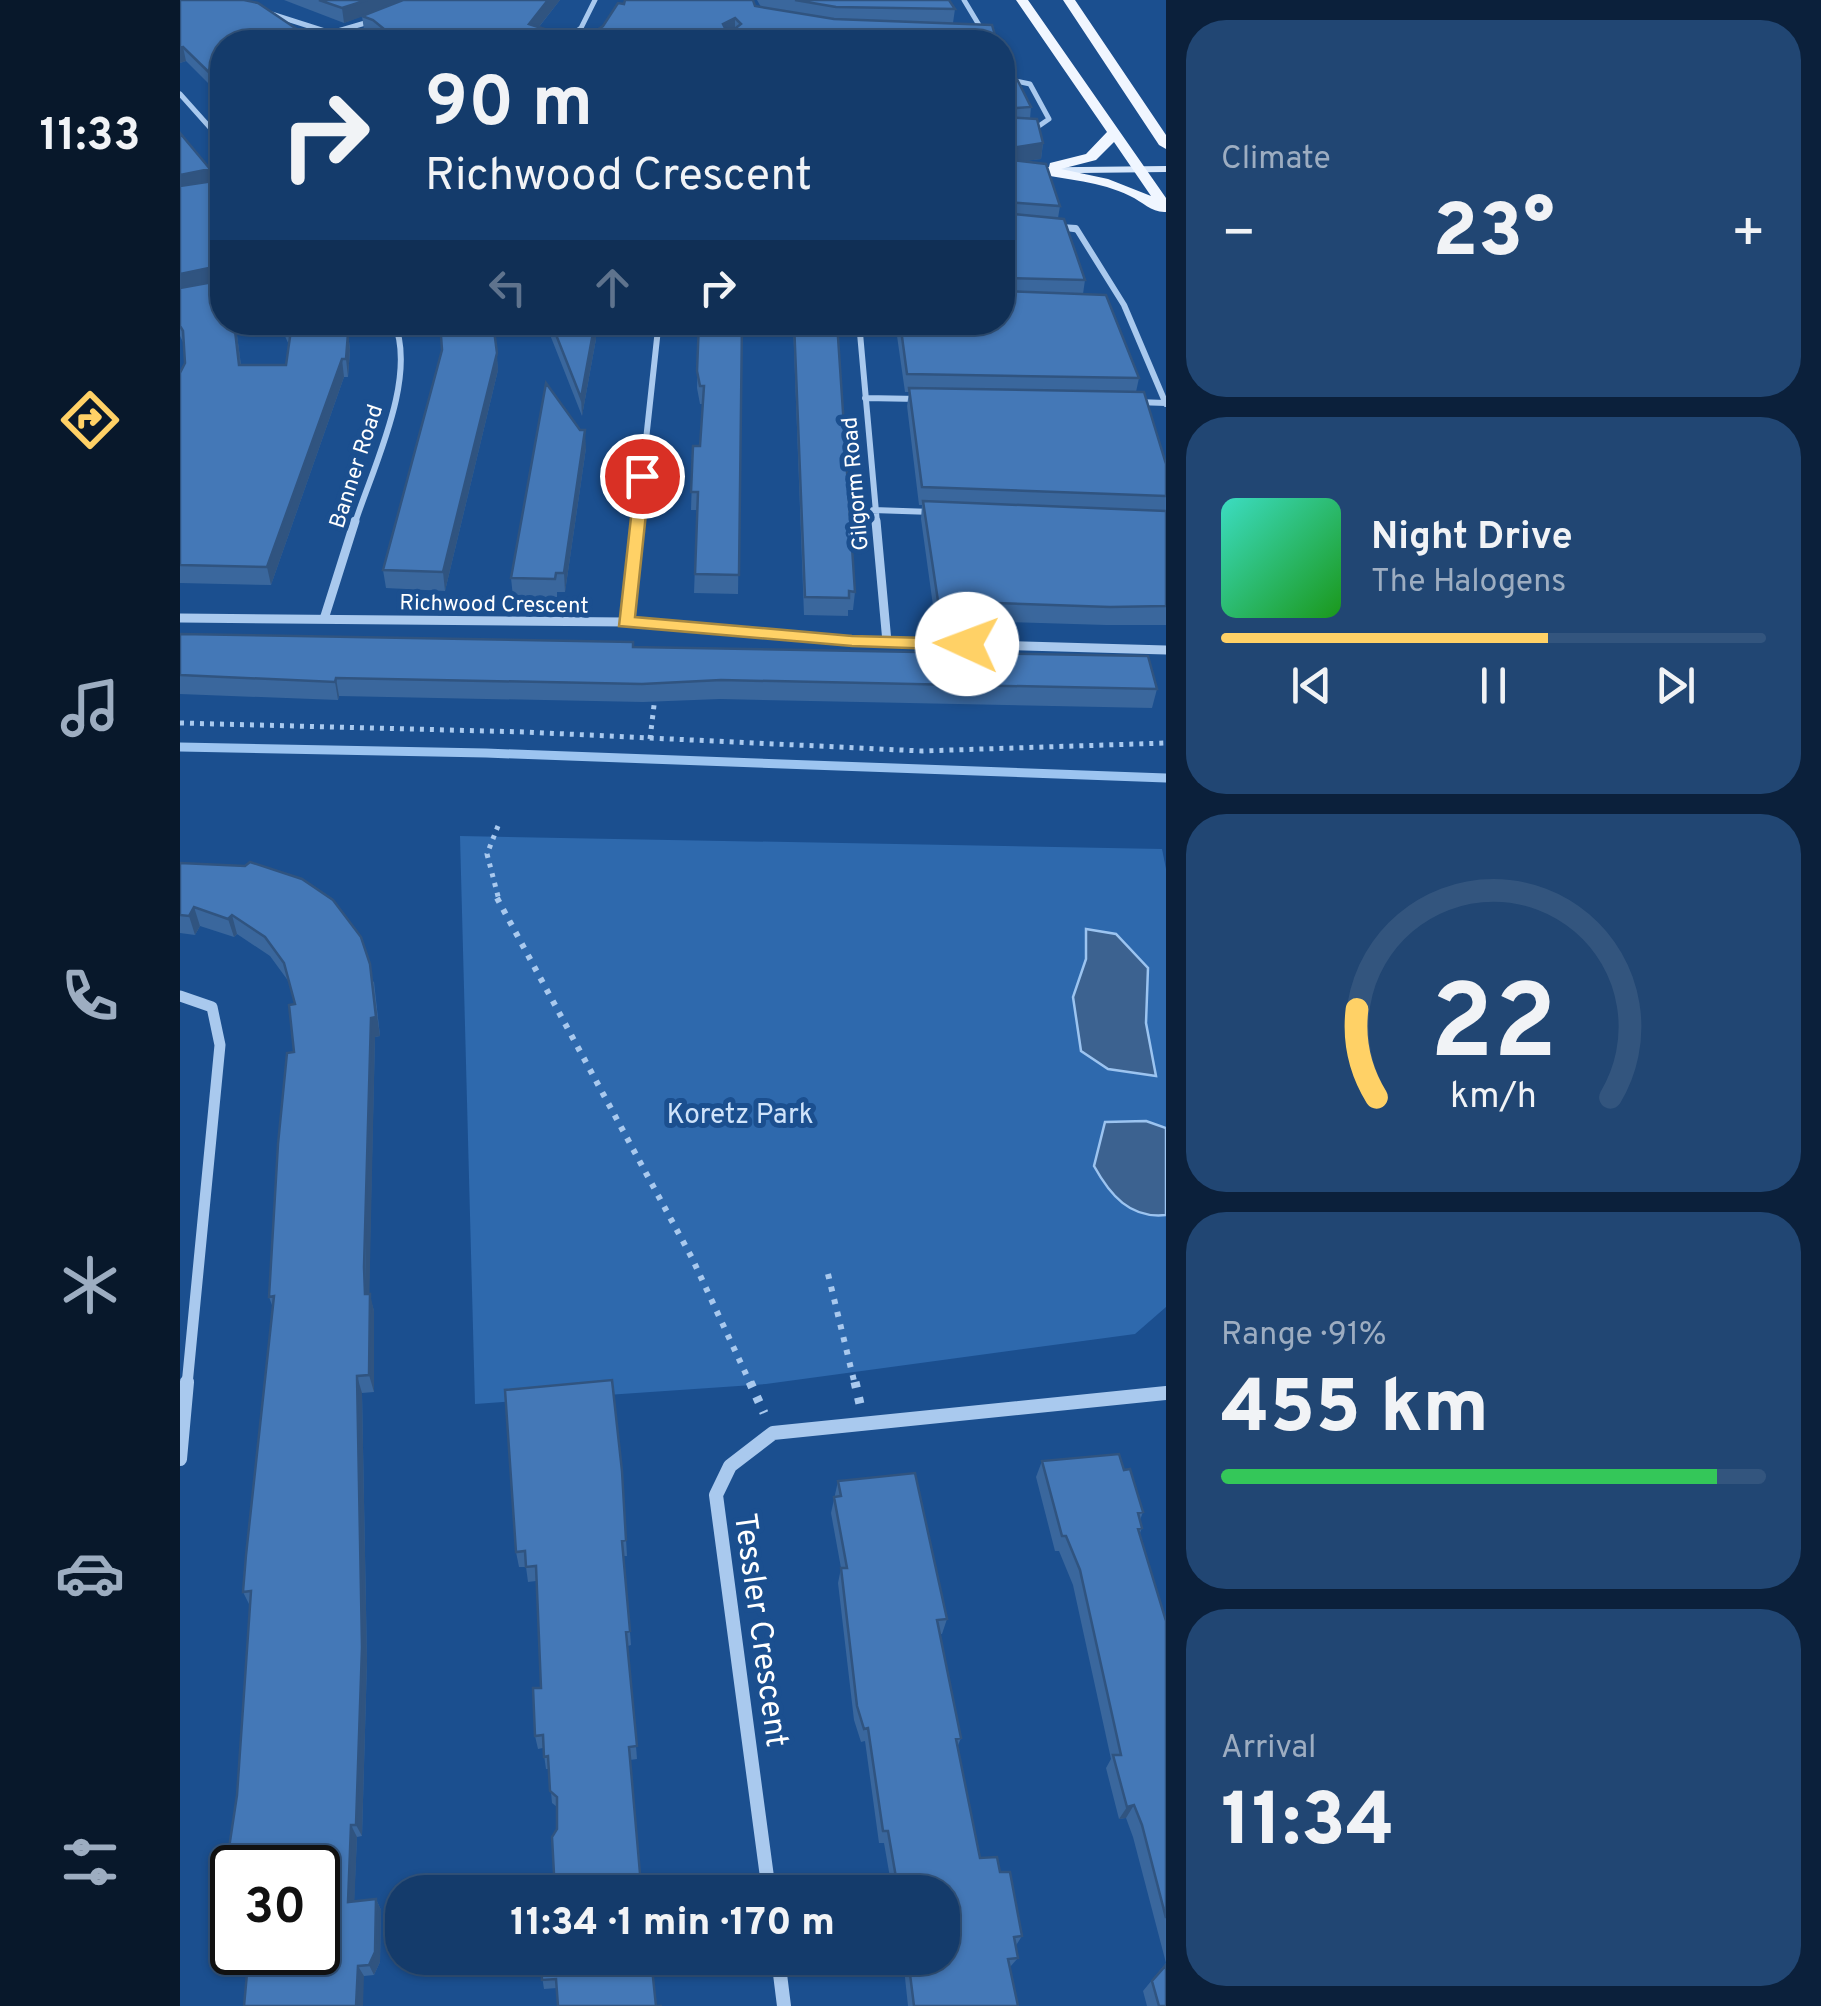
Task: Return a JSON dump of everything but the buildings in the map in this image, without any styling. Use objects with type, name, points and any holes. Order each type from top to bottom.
[{"type":"main road","points":[[1022,0],[1074,80],[1141,169],[1166,211]]},
{"type":"main road","points":[[1068,0],[1166,144]]},
{"type":"main road","points":[[1148,120],[1166,132]]},
{"type":"main road","points":[[1015,169],[1088,160],[1105,149],[1114,130]]},
{"type":"main road","points":[[1040,170],[1142,194],[1166,211]]},
{"type":"street","points":[[577,30],[595,0]]},
{"type":"street","points":[[964,0],[982,30],[966,30]]},
{"type":"street","points":[[250,8],[321,30]]},
{"type":"street","points":[[342,30],[380,19]]},
{"type":"street","points":[[1015,81],[1030,84],[1049,119],[1036,128],[1015,129]]},
{"type":"street","points":[[180,94],[210,128]]},
{"type":"street","points":[[1015,170],[1166,169]]},
{"type":"street","points":[[1039,226],[1076,228],[1124,305],[1166,404],[1128,402]]},
{"type":"street","points":[[1107,304],[1124,305]]},
{"type":"street","name":"Banner Road","points":[[324,619],[403,372],[399,335]]},
{"type":"street","name":"Richwood Crescent","points":[[180,618],[626,622],[657,335]]},
{"type":"street","name":"Gilgorm Road","points":[[860,335],[887,642]]},
{"type":"street","points":[[865,398],[921,399]]},
{"type":"street","points":[[873,510],[951,513]]},
{"type":"street","points":[[626,622],[887,642],[1166,650]]},
{"type":"street","points":[[180,996],[212,1007],[220,1045],[180,1459]]},
{"type":"street","points":[[773,1433],[1166,1393]]},
{"type":"street","name":"Tessler Crescent","points":[[767,1875],[716,1495],[730,1466],[773,1433]]},
{"type":"street","points":[[780,1975],[784,2006]]},
{"type":"path","points":[[650,740],[657,683]]},
{"type":"path","points":[[180,722],[922,751],[1166,743]]},
{"type":"path","points":[[498,826],[486,854],[493,890],[692,1258],[773,1433]]},
{"type":"path","points":[[828,1274],[864,1422]]},
{"type":"green space","name":"Koretz Park","points":[[460,836],[1162,849],[1166,869],[1166,1307],[1135,1334],[766,1384],[475,1404]]},
{"type":"shaded area","points":[[1086,929],[1116,934],[1148,968],[1146,1023],[1156,1076],[1108,1069],[1081,1051],[1073,997],[1086,959]]},
{"type":"shaded area","points":[[1146,1121],[1166,1128],[1166,1215],[1142,1213],[1122,1203],[1094,1166],[1105,1122]]},
{"type":"waterway","points":[[180,747],[486,753],[1166,778]]},
{"type":"route","points":[[642,476],[626,622],[852,641],[967,644]]}]
